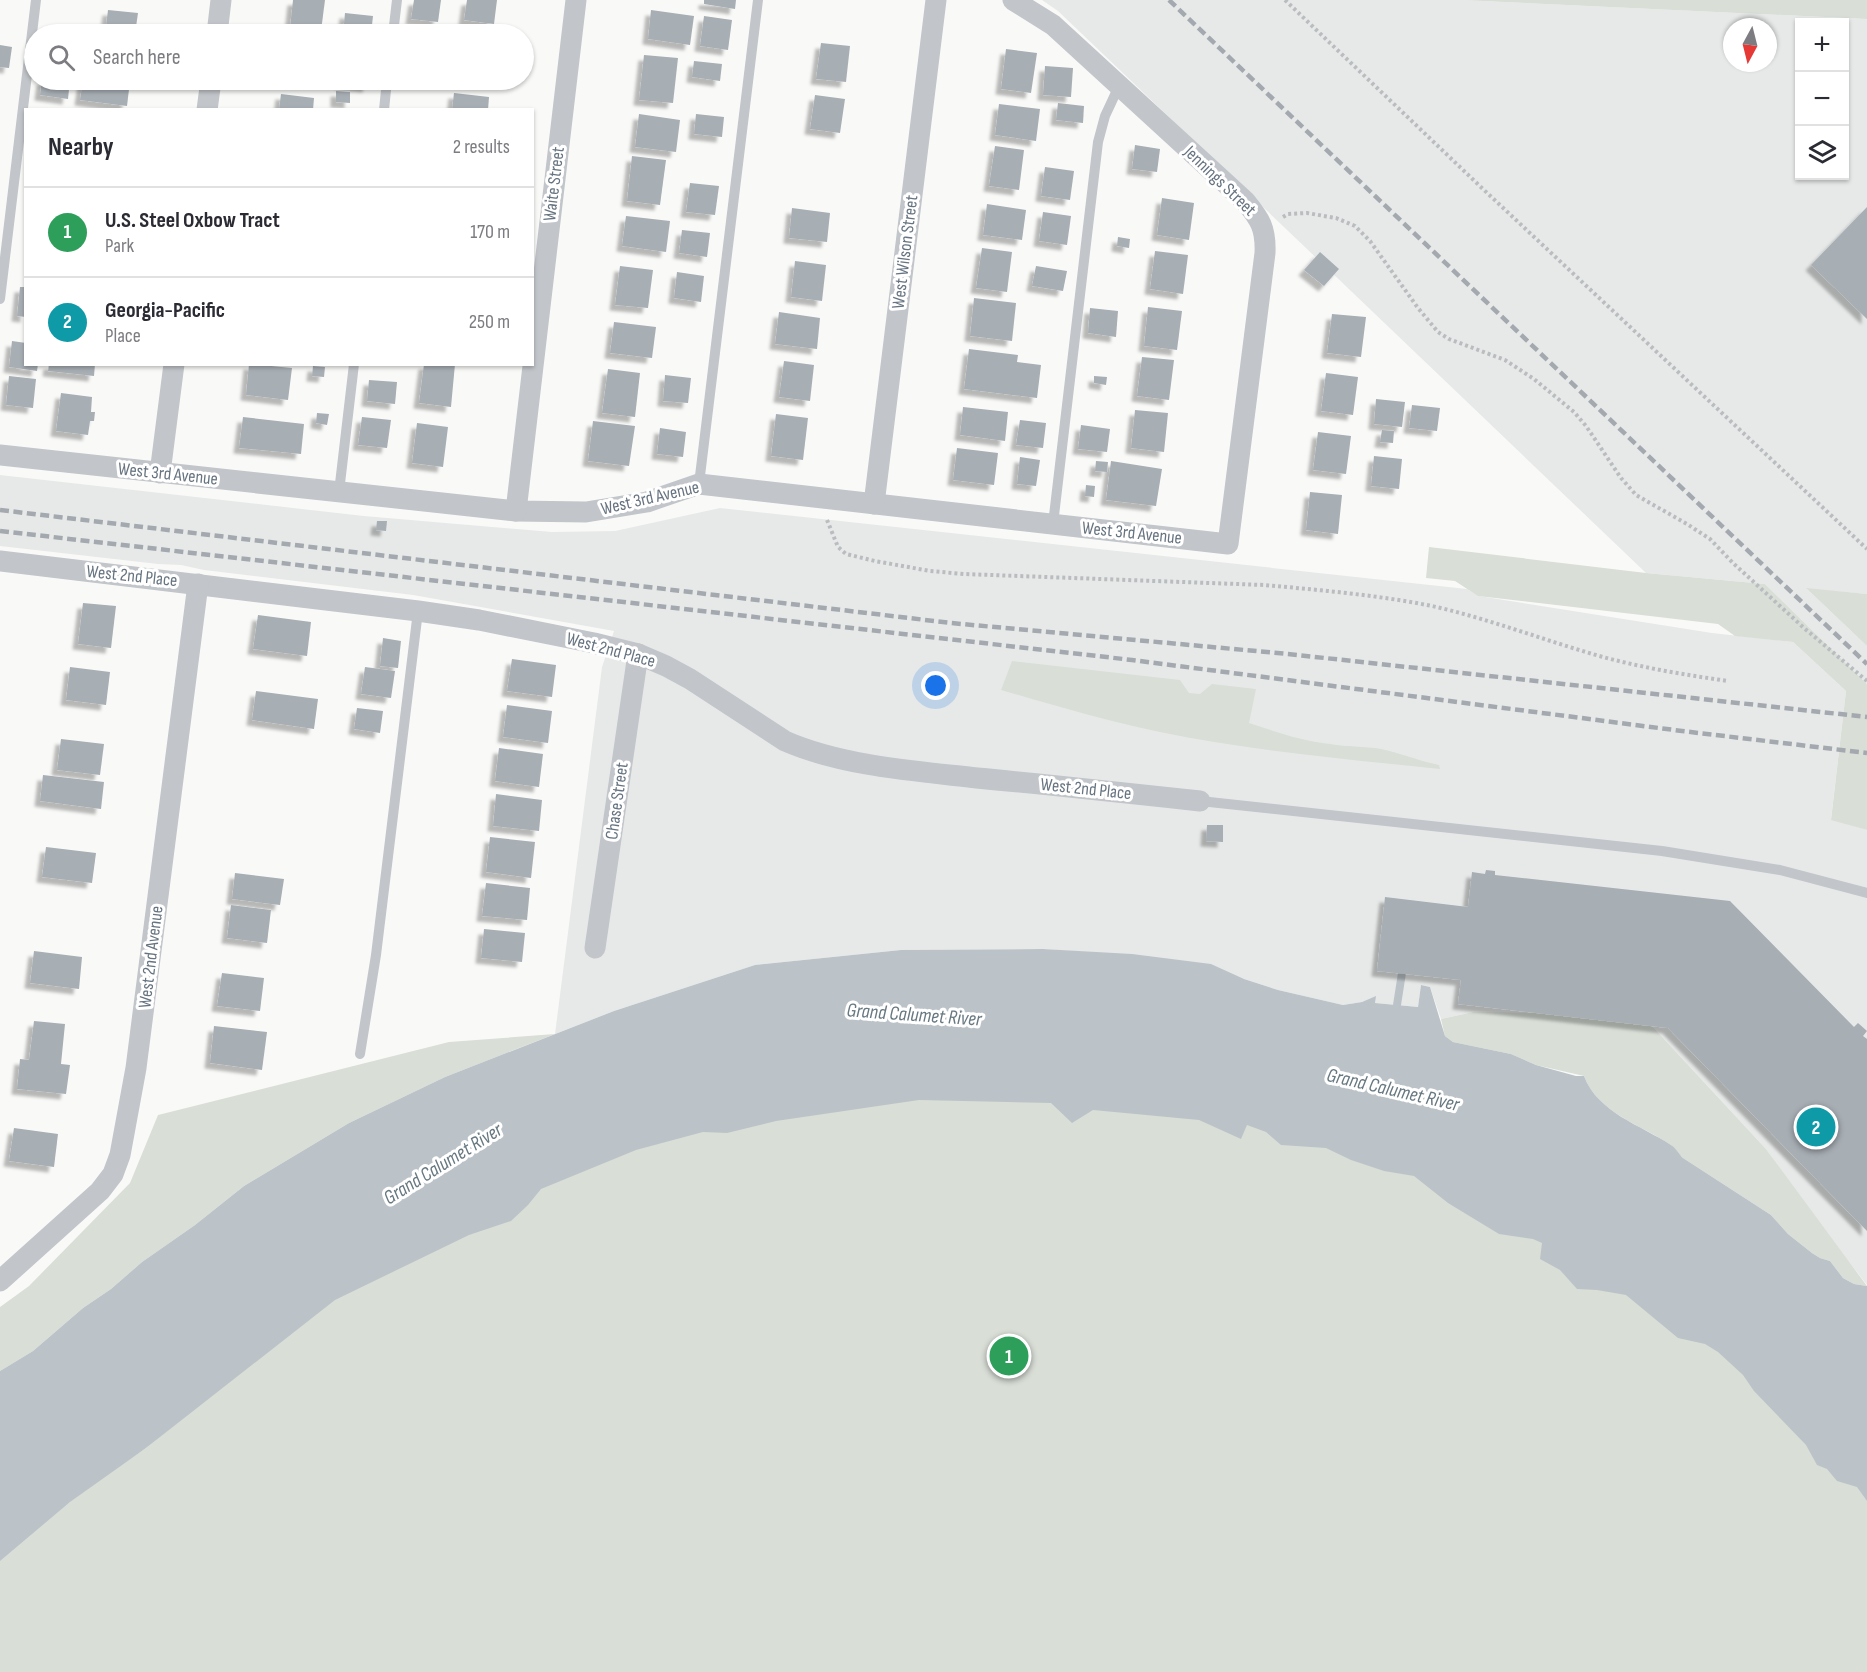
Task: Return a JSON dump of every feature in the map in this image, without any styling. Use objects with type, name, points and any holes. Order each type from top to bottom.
[{"type":"street","points":[[218,24],[221,0]]},
{"type":"street","name":"Waite Street","points":[[534,358],[576,0]]},
{"type":"street","name":"West Wilson Street","points":[[874,504],[936,0]]},
{"type":"street","name":"Jennings Street","points":[[1013,0],[1053,25],[1245,201],[1263,225],[1266,238],[1265,252],[1228,543]]},
{"type":"street","points":[[207,108],[210,90]]},
{"type":"street","points":[[160,473],[174,366]]},
{"type":"street","name":"Waite Street","points":[[516,512],[533,366]]},
{"type":"street","name":"West 3rd Avenue","points":[[0,455],[516,512],[586,512],[647,502],[699,484],[1228,543]]},
{"type":"street","name":"West 2nd Place","points":[[0,561],[418,611],[525,629],[638,654],[690,679],[785,741],[822,754],[923,772],[1200,801]]},
{"type":"street","name":"West 2nd Avenue","points":[[0,1281],[100,1191],[113,1174],[120,1155],[138,1052],[198,584]]},
{"type":"street","name":"Chase Street","points":[[595,948],[638,654]]},
{"type":"lane","points":[[33,24],[36,0]]},
{"type":"lane","points":[[394,24],[397,0]]},
{"type":"lane","points":[[699,484],[758,0]]},
{"type":"lane","points":[[1053,524],[1098,142],[1105,116],[1119,86]]},
{"type":"lane","points":[[0,299],[25,90]]},
{"type":"lane","points":[[384,108],[386,90]]},
{"type":"lane","points":[[339,492],[354,366]]},
{"type":"lane","points":[[360,1054],[376,955],[418,611]]},
{"type":"lane","points":[[1200,801],[1683,854],[1780,870],[1867,893]]},
{"type":"path","points":[[1285,0],[1492,198],[1867,549]]},
{"type":"path","points":[[1263,225],[1288,214],[1307,213],[1336,218],[1355,226],[1370,241],[1438,332],[1449,339],[1504,360],[1534,379],[1574,412],[1621,478],[1636,495],[1710,539],[1732,563],[1796,621],[1867,681]]},
{"type":"path","points":[[823,498],[823,510],[838,547],[846,554],[875,561],[964,574],[1264,585],[1383,598],[1431,606],[1666,672],[1728,681]]},
{"type":"shaded area","points":[[1042,0],[1461,0],[1846,18],[1795,18],[1795,180],[1849,180],[1849,18],[1867,19],[1867,594],[1807,589],[1867,646],[1867,684],[1765,584],[1646,573],[1058,11]]},
{"type":"shaded area","points":[[1461,0],[1867,0],[1867,19]]},
{"type":"shaded area","points":[[0,475],[364,516],[552,532],[615,531],[720,508],[1467,589],[1479,596],[1712,633],[1793,642],[1846,691],[1831,819],[1867,830],[1867,1285],[1766,1149],[1652,1026],[1473,1012],[1441,1019],[1430,987],[1421,985],[1418,1007],[1375,1003],[1375,997],[1343,1005],[1278,990],[1244,979],[1086,952],[1043,949],[901,950],[755,965],[614,1011],[555,1034],[602,667],[614,631],[413,595],[204,570],[181,565],[0,546]]},
{"type":"shaded area","points":[[1429,547],[1646,573],[1765,584],[1867,684],[1867,830],[1831,820],[1846,691],[1793,642],[1735,636],[1718,624],[1478,596],[1455,581],[1426,578]]},
{"type":"shaded area","points":[[1806,588],[1867,594],[1867,646]]},
{"type":"shaded area","points":[[1012,661],[1180,680],[1189,693],[1200,694],[1212,684],[1256,689],[1249,723],[1309,741],[1388,751],[1439,765],[1440,769],[1264,749],[1195,739],[1120,723],[1001,690]]},
{"type":"shaded area","points":[[1473,1012],[1541,1013],[1652,1026],[1766,1149],[1867,1286],[1854,1284],[1843,1278],[1830,1261],[1812,1253],[1788,1234],[1771,1215],[1683,1158],[1671,1145],[1610,1109],[1590,1089],[1584,1076],[1536,1065],[1511,1054],[1453,1042],[1445,1036],[1441,1019]]},
{"type":"shaded area","points":[[555,1034],[445,1077],[349,1123],[244,1186],[83,1308],[33,1351],[0,1371],[0,1307],[29,1286],[130,1183],[158,1115],[449,1042]]},
{"type":"shaded area","points":[[960,1084],[1147,1092],[1524,1208],[1867,1454],[1867,1672],[0,1672],[0,1555],[104,1476],[146,1448],[333,1295],[513,1199],[630,1145]]},
{"type":"water","name":"Grand Calumet River","points":[[1043,949],[1132,954],[1211,964],[1244,979],[1278,990],[1343,1005],[1362,1002],[1376,996],[1375,1003],[1418,1007],[1421,985],[1430,987],[1445,1036],[1453,1042],[1511,1054],[1536,1065],[1584,1076],[1599,1100],[1610,1109],[1671,1145],[1683,1158],[1771,1215],[1788,1234],[1812,1253],[1830,1261],[1843,1278],[1854,1284],[1867,1286],[1867,1501],[1857,1487],[1837,1481],[1827,1469],[1817,1465],[1806,1445],[1754,1391],[1743,1375],[1718,1352],[1705,1344],[1678,1338],[1626,1295],[1577,1289],[1560,1270],[1540,1259],[1542,1243],[1533,1239],[1499,1234],[1448,1203],[1414,1176],[1384,1171],[1351,1160],[1326,1148],[1281,1145],[1266,1132],[1247,1125],[1241,1139],[1199,1120],[1093,1110],[1072,1123],[1051,1103],[919,1100],[776,1121],[727,1133],[703,1132],[636,1150],[541,1189],[511,1221],[469,1235],[335,1300],[146,1448],[70,1502],[0,1561],[0,1371],[33,1351],[83,1308],[244,1186],[349,1123],[445,1077],[614,1011],[755,965],[901,950]]},
{"type":"building","points":[[293,0],[325,0],[322,24],[290,24]]},
{"type":"building","points":[[414,0],[441,0],[438,22],[411,19]]},
{"type":"building","points":[[467,0],[497,0],[494,24],[464,20]]},
{"type":"building","points":[[704,0],[736,0],[735,9],[704,4]]},
{"type":"building","points":[[108,10],[138,13],[136,24],[106,24]]},
{"type":"building","points":[[651,10],[694,16],[690,45],[648,39]]},
{"type":"building","points":[[345,13],[373,16],[372,24],[344,24]]},
{"type":"building","points":[[704,16],[732,20],[728,50],[700,46]]},
{"type":"building","points":[[821,43],[850,46],[846,82],[816,79]]},
{"type":"building","points":[[0,45],[12,47],[9,68],[0,67]]},
{"type":"building","points":[[1006,49],[1037,53],[1031,93],[1001,89]]},
{"type":"building","points":[[644,55],[678,58],[673,103],[639,100]]},
{"type":"building","points":[[694,61],[722,64],[720,81],[692,77]]},
{"type":"building","points":[[1045,66],[1073,68],[1071,97],[1043,95]]},
{"type":"building","points":[[41,90],[69,90],[68,99],[40,95]]},
{"type":"building","points":[[82,90],[129,90],[127,106],[80,100]]},
{"type":"building","points":[[336,91],[350,92],[350,103],[336,102]]},
{"type":"building","points":[[454,93],[489,97],[488,108],[452,108]]},
{"type":"building","points":[[281,94],[314,98],[313,108],[279,108]]},
{"type":"building","points":[[815,95],[845,99],[840,133],[810,129]]},
{"type":"building","points":[[1058,103],[1084,106],[1083,123],[1056,120]]},
{"type":"building","points":[[999,104],[1040,109],[1036,141],[995,135]]},
{"type":"building","points":[[639,114],[680,120],[676,152],[635,147]]},
{"type":"building","points":[[696,114],[724,117],[722,137],[694,134]]},
{"type":"building","points":[[1135,145],[1160,149],[1157,172],[1132,169]]},
{"type":"building","points":[[995,146],[1024,150],[1019,190],[989,186]]},
{"type":"building","points":[[632,156],[666,160],[660,205],[627,201]]},
{"type":"building","points":[[1045,167],[1074,171],[1070,200],[1041,196]]},
{"type":"building","points":[[690,183],[719,186],[715,215],[686,212]]},
{"type":"building","points":[[1162,198],[1194,203],[1189,240],[1157,235]]},
{"type":"building","points":[[987,204],[1026,210],[1022,240],[983,235]]},
{"type":"building","points":[[1867,207],[1867,319],[1811,265]]},
{"type":"building","points":[[792,208],[830,213],[827,242],[789,238]]},
{"type":"building","points":[[1043,212],[1071,216],[1067,245],[1039,241]]},
{"type":"building","points":[[626,216],[670,221],[666,252],[622,246]]},
{"type":"building","points":[[682,230],[710,233],[707,257],[679,253]]},
{"type":"building","points":[[1118,237],[1130,239],[1129,248],[1117,246]]},
{"type":"building","points":[[982,248],[1012,252],[1007,292],[976,288]]},
{"type":"building","points":[[1155,251],[1188,255],[1183,294],[1150,289]]},
{"type":"building","points":[[1320,252],[1339,269],[1324,286],[1304,270]]},
{"type":"building","points":[[795,261],[826,265],[822,301],[791,297]]},
{"type":"building","points":[[620,266],[653,270],[648,308],[615,305]]},
{"type":"building","points":[[1036,266],[1067,271],[1063,291],[1032,286]]},
{"type":"building","points":[[677,272],[704,276],[701,302],[674,298]]},
{"type":"building","points":[[20,287],[24,287],[24,317],[17,316]]},
{"type":"building","points":[[974,298],[1016,303],[1012,341],[970,336]]},
{"type":"building","points":[[1148,307],[1182,311],[1177,350],[1144,346]]},
{"type":"building","points":[[1090,308],[1118,311],[1116,337],[1088,333]]},
{"type":"building","points":[[779,312],[820,318],[817,349],[775,344]]},
{"type":"building","points":[[1332,314],[1366,317],[1361,357],[1327,353]]},
{"type":"building","points":[[614,322],[656,327],[652,358],[610,353]]},
{"type":"building","points":[[12,341],[24,343],[24,366],[38,366],[37,371],[9,367]]},
{"type":"building","points":[[969,349],[1018,355],[1017,362],[1041,365],[1037,398],[964,389]]},
{"type":"building","points":[[1142,357],[1174,360],[1169,400],[1137,396]]},
{"type":"building","points":[[784,361],[814,365],[810,401],[779,397]]},
{"type":"building","points":[[49,366],[95,366],[94,376],[48,371]]},
{"type":"building","points":[[249,366],[292,368],[288,400],[246,395]]},
{"type":"building","points":[[313,366],[325,367],[324,377],[312,376]]},
{"type":"building","points":[[424,366],[455,366],[451,407],[419,403]]},
{"type":"building","points":[[608,369],[640,373],[635,417],[602,413]]},
{"type":"building","points":[[1326,373],[1358,377],[1353,415],[1321,411]]},
{"type":"building","points":[[665,375],[691,378],[688,403],[663,401]]},
{"type":"building","points":[[9,376],[36,379],[33,408],[6,405]]},
{"type":"building","points":[[1094,376],[1107,377],[1106,385],[1094,383]]},
{"type":"building","points":[[369,380],[397,382],[395,404],[367,401]]},
{"type":"building","points":[[61,393],[92,397],[91,412],[95,412],[94,421],[90,421],[88,435],[56,431]]},
{"type":"building","points":[[1376,399],[1405,402],[1402,427],[1374,424]]},
{"type":"building","points":[[1412,405],[1440,408],[1437,431],[1409,428]]},
{"type":"building","points":[[963,407],[1008,412],[1005,441],[960,435]]},
{"type":"building","points":[[1135,410],[1168,413],[1164,452],[1131,448]]},
{"type":"building","points":[[317,413],[329,414],[327,425],[316,423]]},
{"type":"building","points":[[776,414],[808,418],[803,460],[771,456]]},
{"type":"building","points":[[243,417],[304,424],[301,454],[239,448]]},
{"type":"building","points":[[362,417],[391,420],[387,448],[358,445]]},
{"type":"building","points":[[1020,420],[1046,423],[1043,448],[1016,445]]},
{"type":"building","points":[[593,421],[635,426],[629,466],[588,461]]},
{"type":"building","points":[[417,423],[448,427],[443,467],[412,463]]},
{"type":"building","points":[[1081,425],[1110,429],[1107,452],[1078,449]]},
{"type":"building","points":[[660,428],[686,432],[683,457],[657,454]]},
{"type":"building","points":[[1382,430],[1394,431],[1393,443],[1380,442]]},
{"type":"building","points":[[1318,432],[1351,436],[1346,474],[1313,470]]},
{"type":"building","points":[[957,448],[998,453],[994,485],[953,480]]},
{"type":"building","points":[[1374,456],[1402,459],[1399,489],[1371,486]]},
{"type":"building","points":[[1020,457],[1040,460],[1036,486],[1017,484]]},
{"type":"building","points":[[1096,461],[1108,462],[1107,472],[1095,471]]},
{"type":"building","points":[[1111,461],[1162,469],[1156,506],[1106,500]]},
{"type":"building","points":[[1086,485],[1095,486],[1094,497],[1085,496]]},
{"type":"building","points":[[1310,492],[1342,495],[1338,534],[1306,530]]},
{"type":"building","points":[[377,521],[387,521],[386,531],[376,530]]},
{"type":"building","points":[[83,603],[116,606],[111,648],[78,644]]},
{"type":"building","points":[[258,615],[311,622],[307,656],[253,649]]},
{"type":"building","points":[[383,638],[401,641],[398,668],[380,666]]},
{"type":"building","points":[[512,659],[556,665],[552,697],[507,691]]},
{"type":"building","points":[[70,667],[110,672],[106,705],[66,700]]},
{"type":"building","points":[[365,667],[395,671],[391,698],[361,694]]},
{"type":"building","points":[[256,691],[318,699],[314,729],[252,720]]},
{"type":"building","points":[[507,705],[552,711],[548,743],[503,737]]},
{"type":"building","points":[[357,708],[383,711],[380,733],[354,729]]},
{"type":"building","points":[[61,739],[104,744],[100,775],[57,770]]},
{"type":"building","points":[[499,748],[543,754],[539,787],[495,781]]},
{"type":"building","points":[[43,775],[104,782],[101,809],[40,801]]},
{"type":"building","points":[[496,794],[542,800],[539,831],[493,826]]},
{"type":"building","points":[[1207,825],[1223,825],[1223,842],[1206,841]]},
{"type":"building","points":[[490,837],[535,842],[531,878],[486,872]]},
{"type":"building","points":[[46,847],[96,853],[92,883],[42,877]]},
{"type":"building","points":[[1486,870],[1495,871],[1495,875],[1730,901],[1854,1027],[1858,1023],[1867,1031],[1863,1036],[1867,1039],[1867,1231],[1668,1028],[1458,1004],[1461,980],[1377,971],[1385,897],[1468,907],[1472,872],[1485,874]]},
{"type":"building","points":[[235,873],[284,879],[280,905],[232,899]]},
{"type":"building","points":[[486,883],[530,888],[527,920],[482,916]]},
{"type":"building","points":[[231,905],[271,910],[267,943],[227,938]]},
{"type":"building","points":[[484,929],[525,933],[522,962],[481,958]]},
{"type":"building","points":[[34,951],[82,957],[79,989],[30,983]]},
{"type":"building","points":[[222,973],[264,978],[260,1011],[217,1006]]},
{"type":"building","points":[[34,1021],[65,1024],[61,1064],[70,1065],[66,1094],[17,1089],[20,1059],[29,1060]]},
{"type":"building","points":[[214,1026],[267,1032],[262,1070],[210,1063]]},
{"type":"building","points":[[14,1128],[58,1134],[54,1167],[9,1161]]},
{"type":"waterway","points":[[1397,1005],[1402,973]]},
{"type":"railway","points":[[1169,0],[1867,664]]},
{"type":"railway","points":[[0,510],[951,623],[1288,654],[1867,717]]},
{"type":"railway","points":[[0,531],[1132,660],[1867,753]]},
{"type":"place","name":"Georgia-Pacific","points":[[1816,1127]]},
{"type":"place","name":"U.S. Steel Oxbow Tract","points":[[1009,1356]]}]
